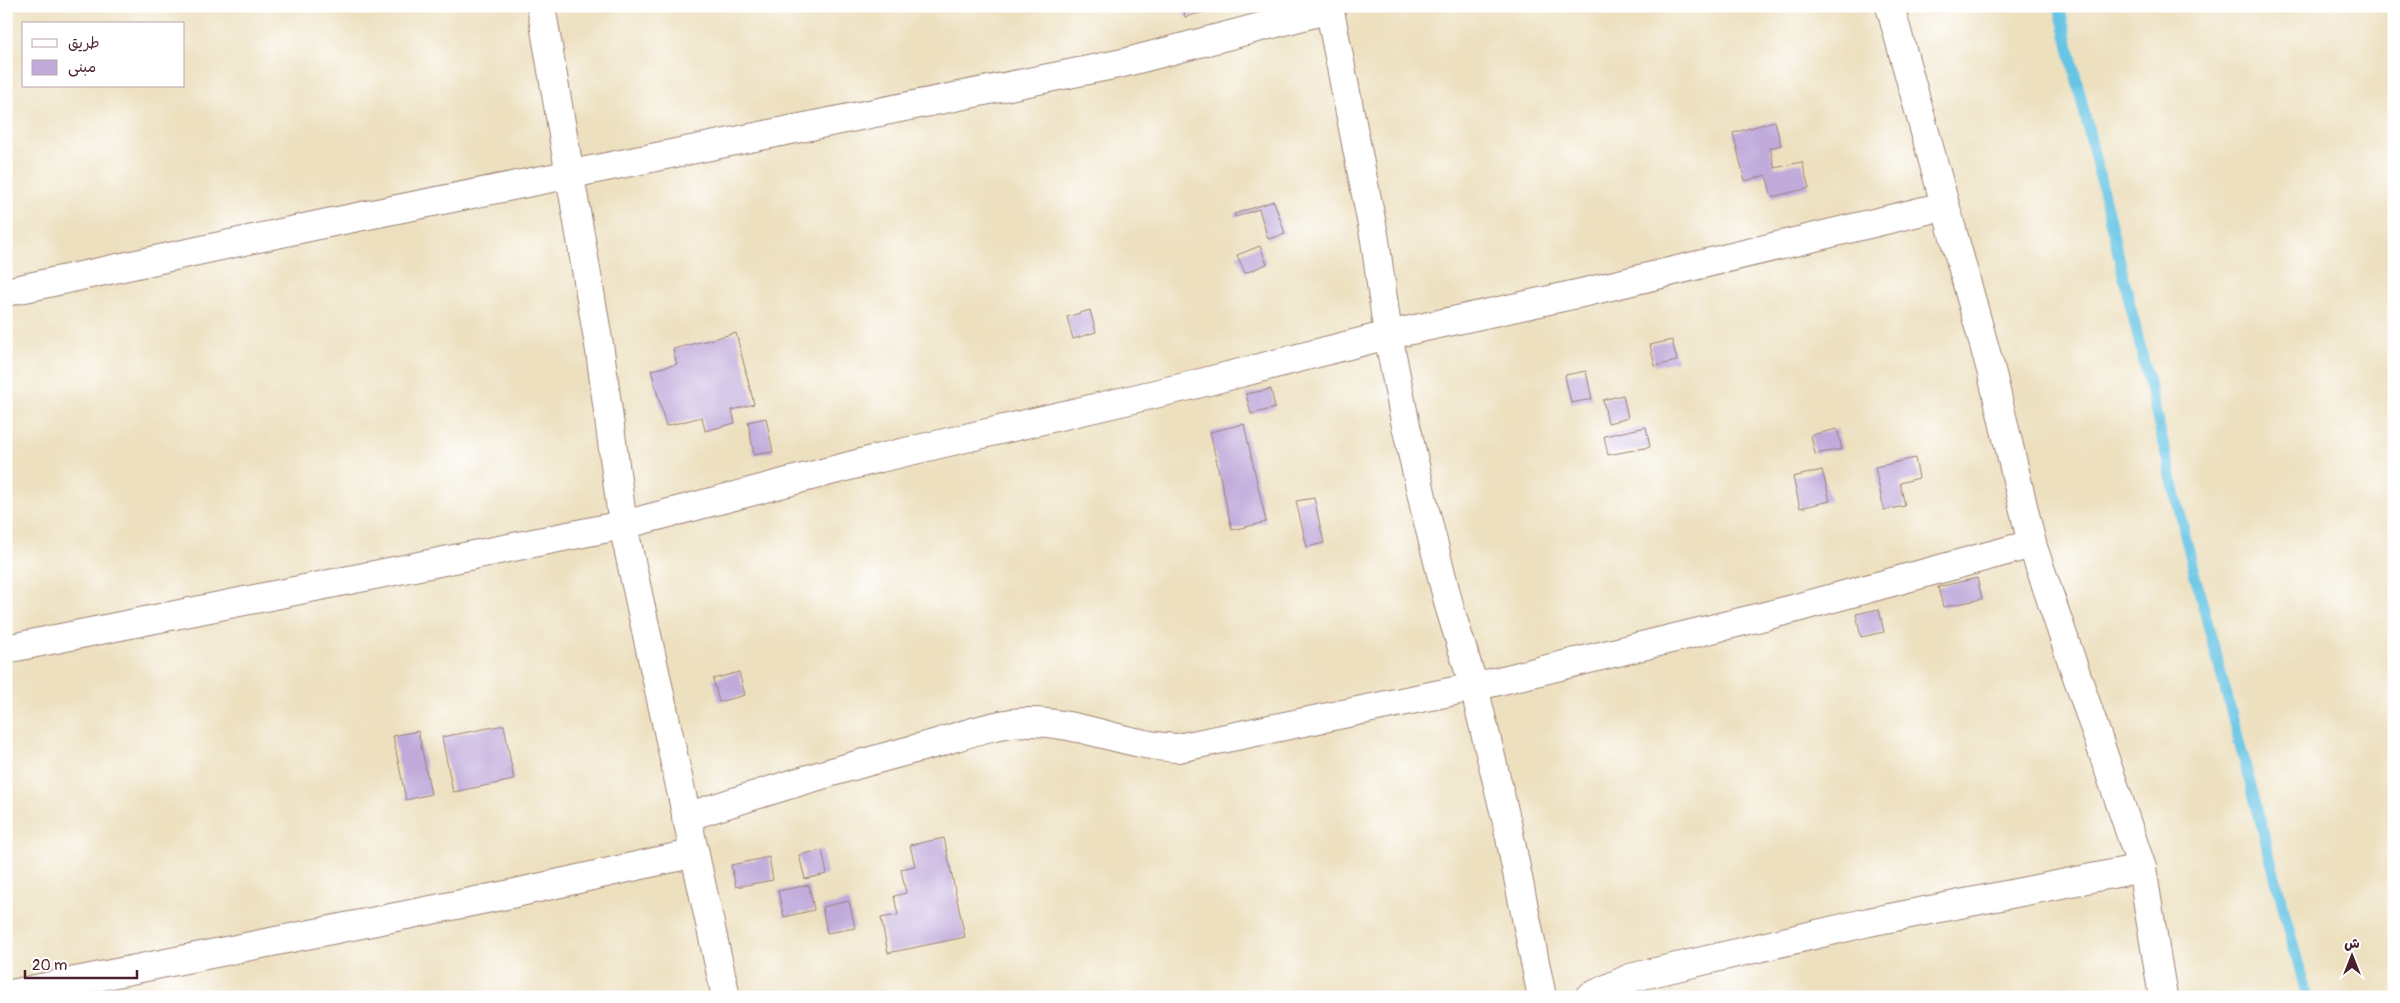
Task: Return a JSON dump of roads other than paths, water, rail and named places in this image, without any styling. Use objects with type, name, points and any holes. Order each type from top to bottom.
[{"type":"street","points":[[541,6],[600,351],[623,525],[726,997]]},
{"type":"street","points":[[1890,6],[1992,374],[2032,544],[2142,868],[2163,997]]},
{"type":"street","points":[[6,292],[323,224],[570,176],[1123,62],[1330,7],[1375,240],[1388,335],[1425,510],[1450,608],[1474,687],[1507,823],[1542,997]]},
{"type":"street","points":[[6,649],[623,525],[880,458],[1189,386],[1388,335],[1586,292],[1944,206]]},
{"type":"street","points":[[686,817],[891,755],[1003,725],[1028,722],[1053,724],[1158,747],[1178,748],[1474,687],[1789,610],[2032,544]]},
{"type":"street","points":[[6,994],[501,896],[695,853]]},
{"type":"street","points":[[1590,997],[1630,978],[1869,922],[2142,868]]},
{"type":"waterway","points":[[2059,6],[2193,568],[2307,997]]}]
